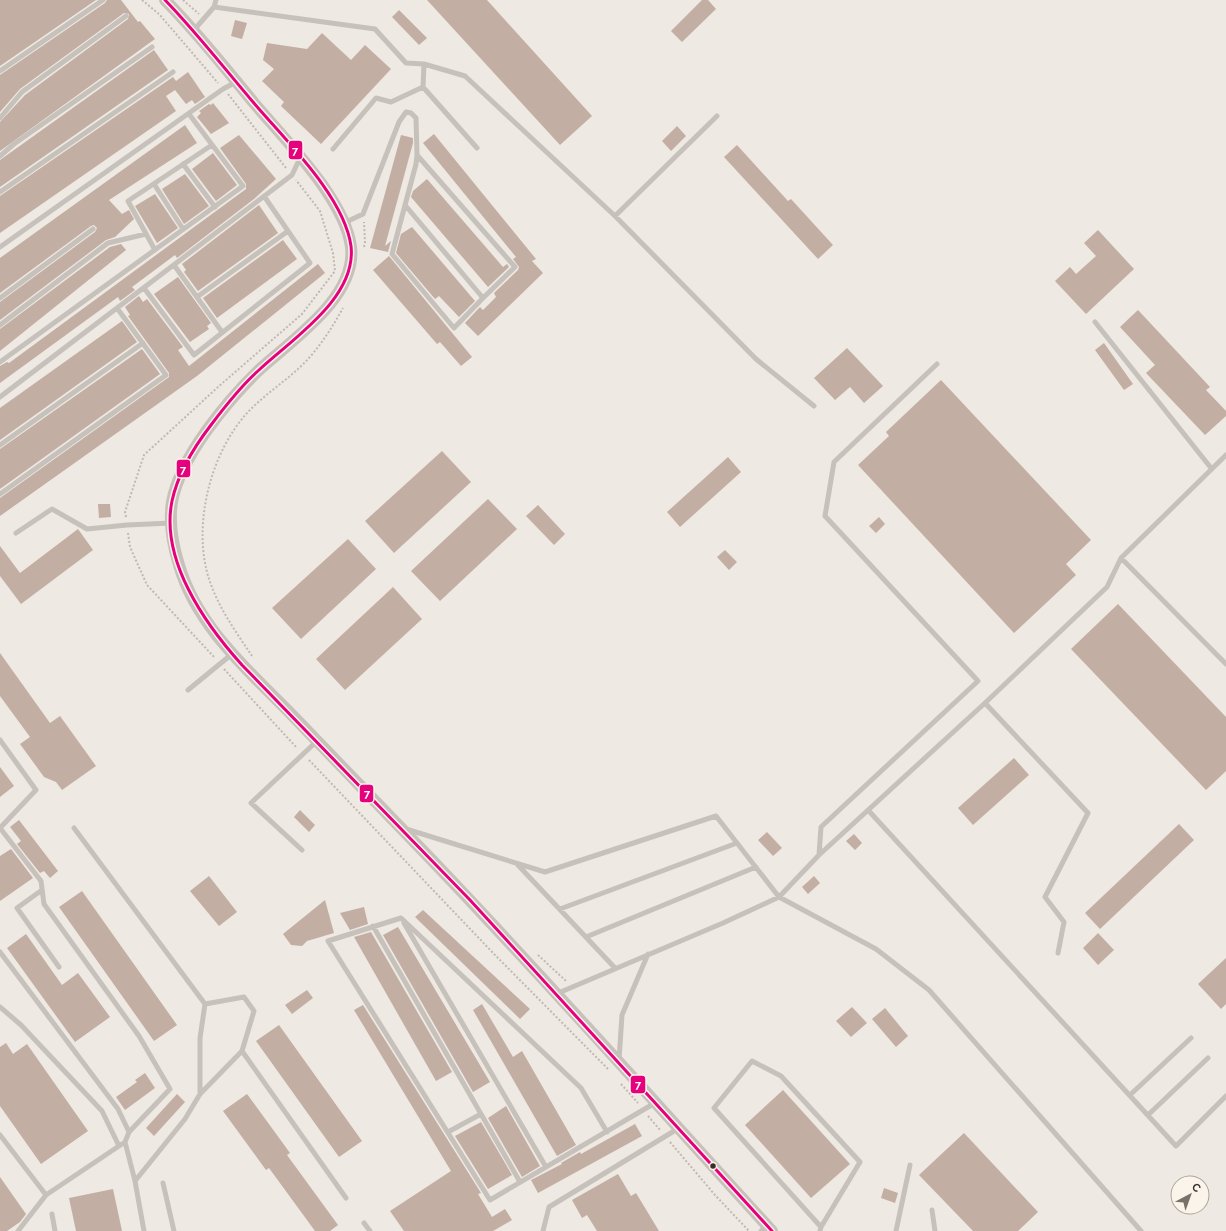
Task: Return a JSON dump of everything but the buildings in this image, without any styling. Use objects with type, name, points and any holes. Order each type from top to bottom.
[{"type":"street","points":[[165,0],[194,30],[315,176],[340,212],[350,245],[351,263],[345,283],[311,323],[256,373],[214,420],[189,460],[179,481],[172,503],[172,523],[178,563],[187,589],[201,615],[232,654],[400,827],[556,994],[614,1067],[655,1103],[679,1128],[766,1229]]},
{"type":"lane","points":[[0,71],[103,0]]},
{"type":"lane","points":[[194,30],[214,7],[216,0]]},
{"type":"lane","points":[[214,7],[375,29],[406,63],[424,64],[465,76],[616,216],[756,359],[814,406]]},
{"type":"lane","points":[[0,118],[22,92],[126,16]]},
{"type":"lane","points":[[0,156],[14,144],[152,47]]},
{"type":"lane","points":[[424,64],[423,87],[477,148]]},
{"type":"lane","points":[[0,192],[173,72]]},
{"type":"lane","points":[[0,247],[223,89],[236,82]]},
{"type":"lane","points":[[334,148],[376,98],[391,102],[423,87]]},
{"type":"lane","points":[[344,223],[363,214],[399,122],[406,112],[411,113],[416,118],[416,164],[392,254],[454,328],[515,267],[417,155]]},
{"type":"lane","points":[[0,362],[243,186],[188,114]]},
{"type":"lane","points":[[616,216],[717,116]]},
{"type":"lane","points":[[155,250],[128,201],[212,145]]},
{"type":"lane","points":[[0,397],[292,175],[300,158]]},
{"type":"lane","points":[[183,164],[215,207]]},
{"type":"lane","points":[[154,184],[184,229]]},
{"type":"lane","points":[[144,288],[194,355],[310,262],[264,196]]},
{"type":"lane","points":[[405,206],[483,298]]},
{"type":"lane","points":[[0,298],[93,229]]},
{"type":"lane","points":[[197,297],[288,231]]},
{"type":"lane","points":[[0,325],[108,243],[146,234]]},
{"type":"lane","points":[[174,265],[222,332]]},
{"type":"lane","points":[[0,494],[166,375],[117,308]]},
{"type":"lane","points":[[1095,322],[1211,468]]},
{"type":"lane","points":[[0,445],[143,343]]},
{"type":"lane","points":[[819,855],[821,827],[978,681],[826,516],[834,462],[937,364]]},
{"type":"lane","points":[[556,994],[723,923],[779,897],[819,855],[985,703],[1107,587],[1121,558],[1226,454]]},
{"type":"lane","points":[[16,533],[52,509],[87,529],[172,523]]},
{"type":"lane","points":[[1121,558],[1226,664]]},
{"type":"lane","points":[[188,690],[232,654]]},
{"type":"lane","points":[[985,703],[1088,813],[1045,897],[1064,922],[1058,953]]},
{"type":"lane","points":[[0,740],[36,790],[0,828],[41,881],[44,904],[139,1036],[170,1089],[129,1132],[125,1142],[46,1195],[18,1231]]},
{"type":"lane","points":[[302,850],[251,803],[317,741]]},
{"type":"lane","points":[[868,810],[1176,1146],[1226,1096]]},
{"type":"lane","points":[[400,827],[545,872],[716,816],[779,897],[876,949],[929,990],[1142,1231]]},
{"type":"lane","points":[[74,828],[205,1004],[200,1038],[200,1094]]},
{"type":"lane","points":[[560,909],[737,843]]},
{"type":"lane","points":[[517,863],[615,968]]},
{"type":"lane","points":[[586,937],[756,867]]},
{"type":"lane","points":[[42,890],[17,908],[59,967]]},
{"type":"lane","points":[[400,918],[328,941],[490,1200],[655,1103]]},
{"type":"lane","points":[[400,918],[581,1088],[607,1132]]},
{"type":"lane","points":[[400,918],[546,1167]]},
{"type":"lane","points":[[373,926],[520,1182]]},
{"type":"lane","points":[[0,952],[118,1109],[129,1132]]},
{"type":"lane","points":[[614,1067],[622,1015],[648,954]]},
{"type":"lane","points":[[135,1182],[185,1119],[200,1094],[242,1051],[254,1010],[244,997],[205,1004]]},
{"type":"lane","points":[[0,1007],[21,1025],[102,1111],[119,1146]]},
{"type":"lane","points":[[1130,1096],[1191,1038]]},
{"type":"lane","points":[[242,1051],[346,1198]]},
{"type":"lane","points":[[1148,1115],[1208,1058]]},
{"type":"lane","points":[[752,1061],[781,1076],[860,1162],[820,1229],[714,1108],[752,1061]]},
{"type":"lane","points":[[448,1132],[481,1114]]},
{"type":"lane","points":[[543,1231],[549,1207],[679,1128]]},
{"type":"lane","points":[[0,1135],[46,1195]]},
{"type":"lane","points":[[125,1142],[135,1182],[144,1231]]},
{"type":"lane","points":[[896,1231],[910,1164]]},
{"type":"lane","points":[[163,1183],[174,1231]]},
{"type":"lane","points":[[932,1210],[935,1231]]},
{"type":"lane","points":[[52,1214],[55,1231]]},
{"type":"lane","points":[[364,1223],[370,1231]]},
{"type":"path","points":[[142,0],[159,14],[223,89],[320,211],[334,253],[335,271],[302,314],[218,387],[144,455],[125,512],[130,547],[147,584],[303,754],[494,954],[614,1067]]},
{"type":"path","points":[[183,0],[204,18]]},
{"type":"path","points":[[363,214],[365,242],[363,249]]},
{"type":"path","points":[[252,657],[230,624],[208,572],[202,544],[203,515],[212,475],[233,430],[249,411],[309,359],[329,334],[346,303]]},
{"type":"path","points":[[533,950],[572,987]]},
{"type":"path","points":[[620,1082],[715,1195],[749,1231]]},
{"type":"transit line","name":"7","points":[[165,0],[199,37],[296,151],[325,188],[346,227],[351,246],[350,265],[344,283],[333,300],[320,316],[252,376],[240,389],[205,433],[182,470],[172,501],[170,523],[173,546],[179,568],[189,590],[200,611],[228,649],[242,665],[470,900],[772,1231]]}]
